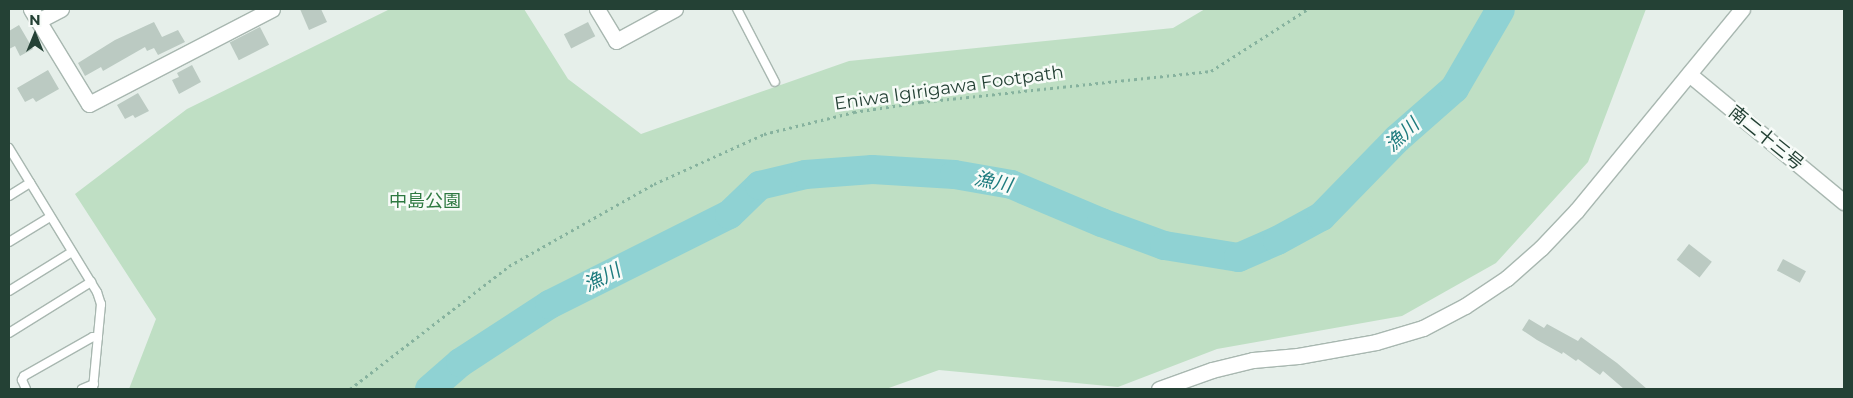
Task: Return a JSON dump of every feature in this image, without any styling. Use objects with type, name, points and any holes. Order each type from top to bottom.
[{"type":"street","points":[[62,9],[35,15],[89,104],[272,9]]},
{"type":"street","points":[[597,9],[616,40],[675,9]]},
{"type":"street","points":[[1160,389],[1212,370],[1253,360],[1298,356],[1376,342],[1423,328],[1465,306],[1507,278],[1541,248],[1577,210],[1742,9]]},
{"type":"street","name":"南二十三号","points":[[1688,74],[1844,202]]},
{"type":"lane","points":[[737,9],[775,82]]},
{"type":"lane","points":[[9,148],[91,282],[101,304],[94,387],[82,389]]},
{"type":"lane","points":[[9,196],[30,183]]},
{"type":"lane","points":[[9,242],[50,217]]},
{"type":"lane","points":[[9,290],[72,252]]},
{"type":"lane","points":[[9,333],[91,282]]},
{"type":"lane","points":[[26,389],[22,380],[24,376],[93,337],[98,338]]},
{"type":"path","name":"Eniwa Igirigawa Footpath","points":[[350,389],[509,266],[654,184],[764,134],[854,112],[921,102],[1211,71],[1308,9]]},
{"type":"green space","name":"中島公園","points":[[390,9],[524,9],[568,79],[641,134],[849,61],[1173,28],[1205,9],[1646,9],[1588,162],[1496,263],[1402,316],[1217,349],[1118,387],[939,370],[886,389],[129,389],[156,319],[75,194],[187,109]]},
{"type":"building","points":[[300,9],[321,9],[327,22],[309,30]]},
{"type":"building","points":[[154,22],[162,37],[178,30],[185,42],[158,55],[154,48],[147,51],[145,47],[103,71],[101,67],[85,76],[78,63],[115,40]]},
{"type":"building","points":[[588,22],[595,36],[571,49],[564,34]]},
{"type":"building","points":[[19,25],[33,49],[20,56],[15,46],[9,49],[9,31]]},
{"type":"building","points":[[260,27],[269,45],[239,60],[230,42]]},
{"type":"building","points":[[192,65],[201,82],[179,94],[172,80],[179,77],[177,73]]},
{"type":"building","points":[[48,70],[59,89],[36,102],[33,98],[25,102],[17,88]]},
{"type":"building","points":[[138,93],[149,111],[135,118],[133,115],[125,119],[117,105]]},
{"type":"building","points":[[1689,244],[1712,262],[1700,278],[1677,260]]},
{"type":"building","points":[[1783,259],[1806,271],[1800,283],[1777,270]]},
{"type":"building","points":[[1529,319],[1544,328],[1547,324],[1578,341],[1581,337],[1617,363],[1647,389],[1624,389],[1603,371],[1600,375],[1578,359],[1576,361],[1563,352],[1562,354],[1537,340],[1522,330]]},
{"type":"waterway","name":"漁川","points":[[429,389],[460,362],[549,304],[729,214],[759,185],[805,174],[872,169],[954,174],[1011,184],[1101,222],[1164,245],[1238,257],[1277,240],[1321,216],[1397,138],[1454,88],[1500,9]]}]
